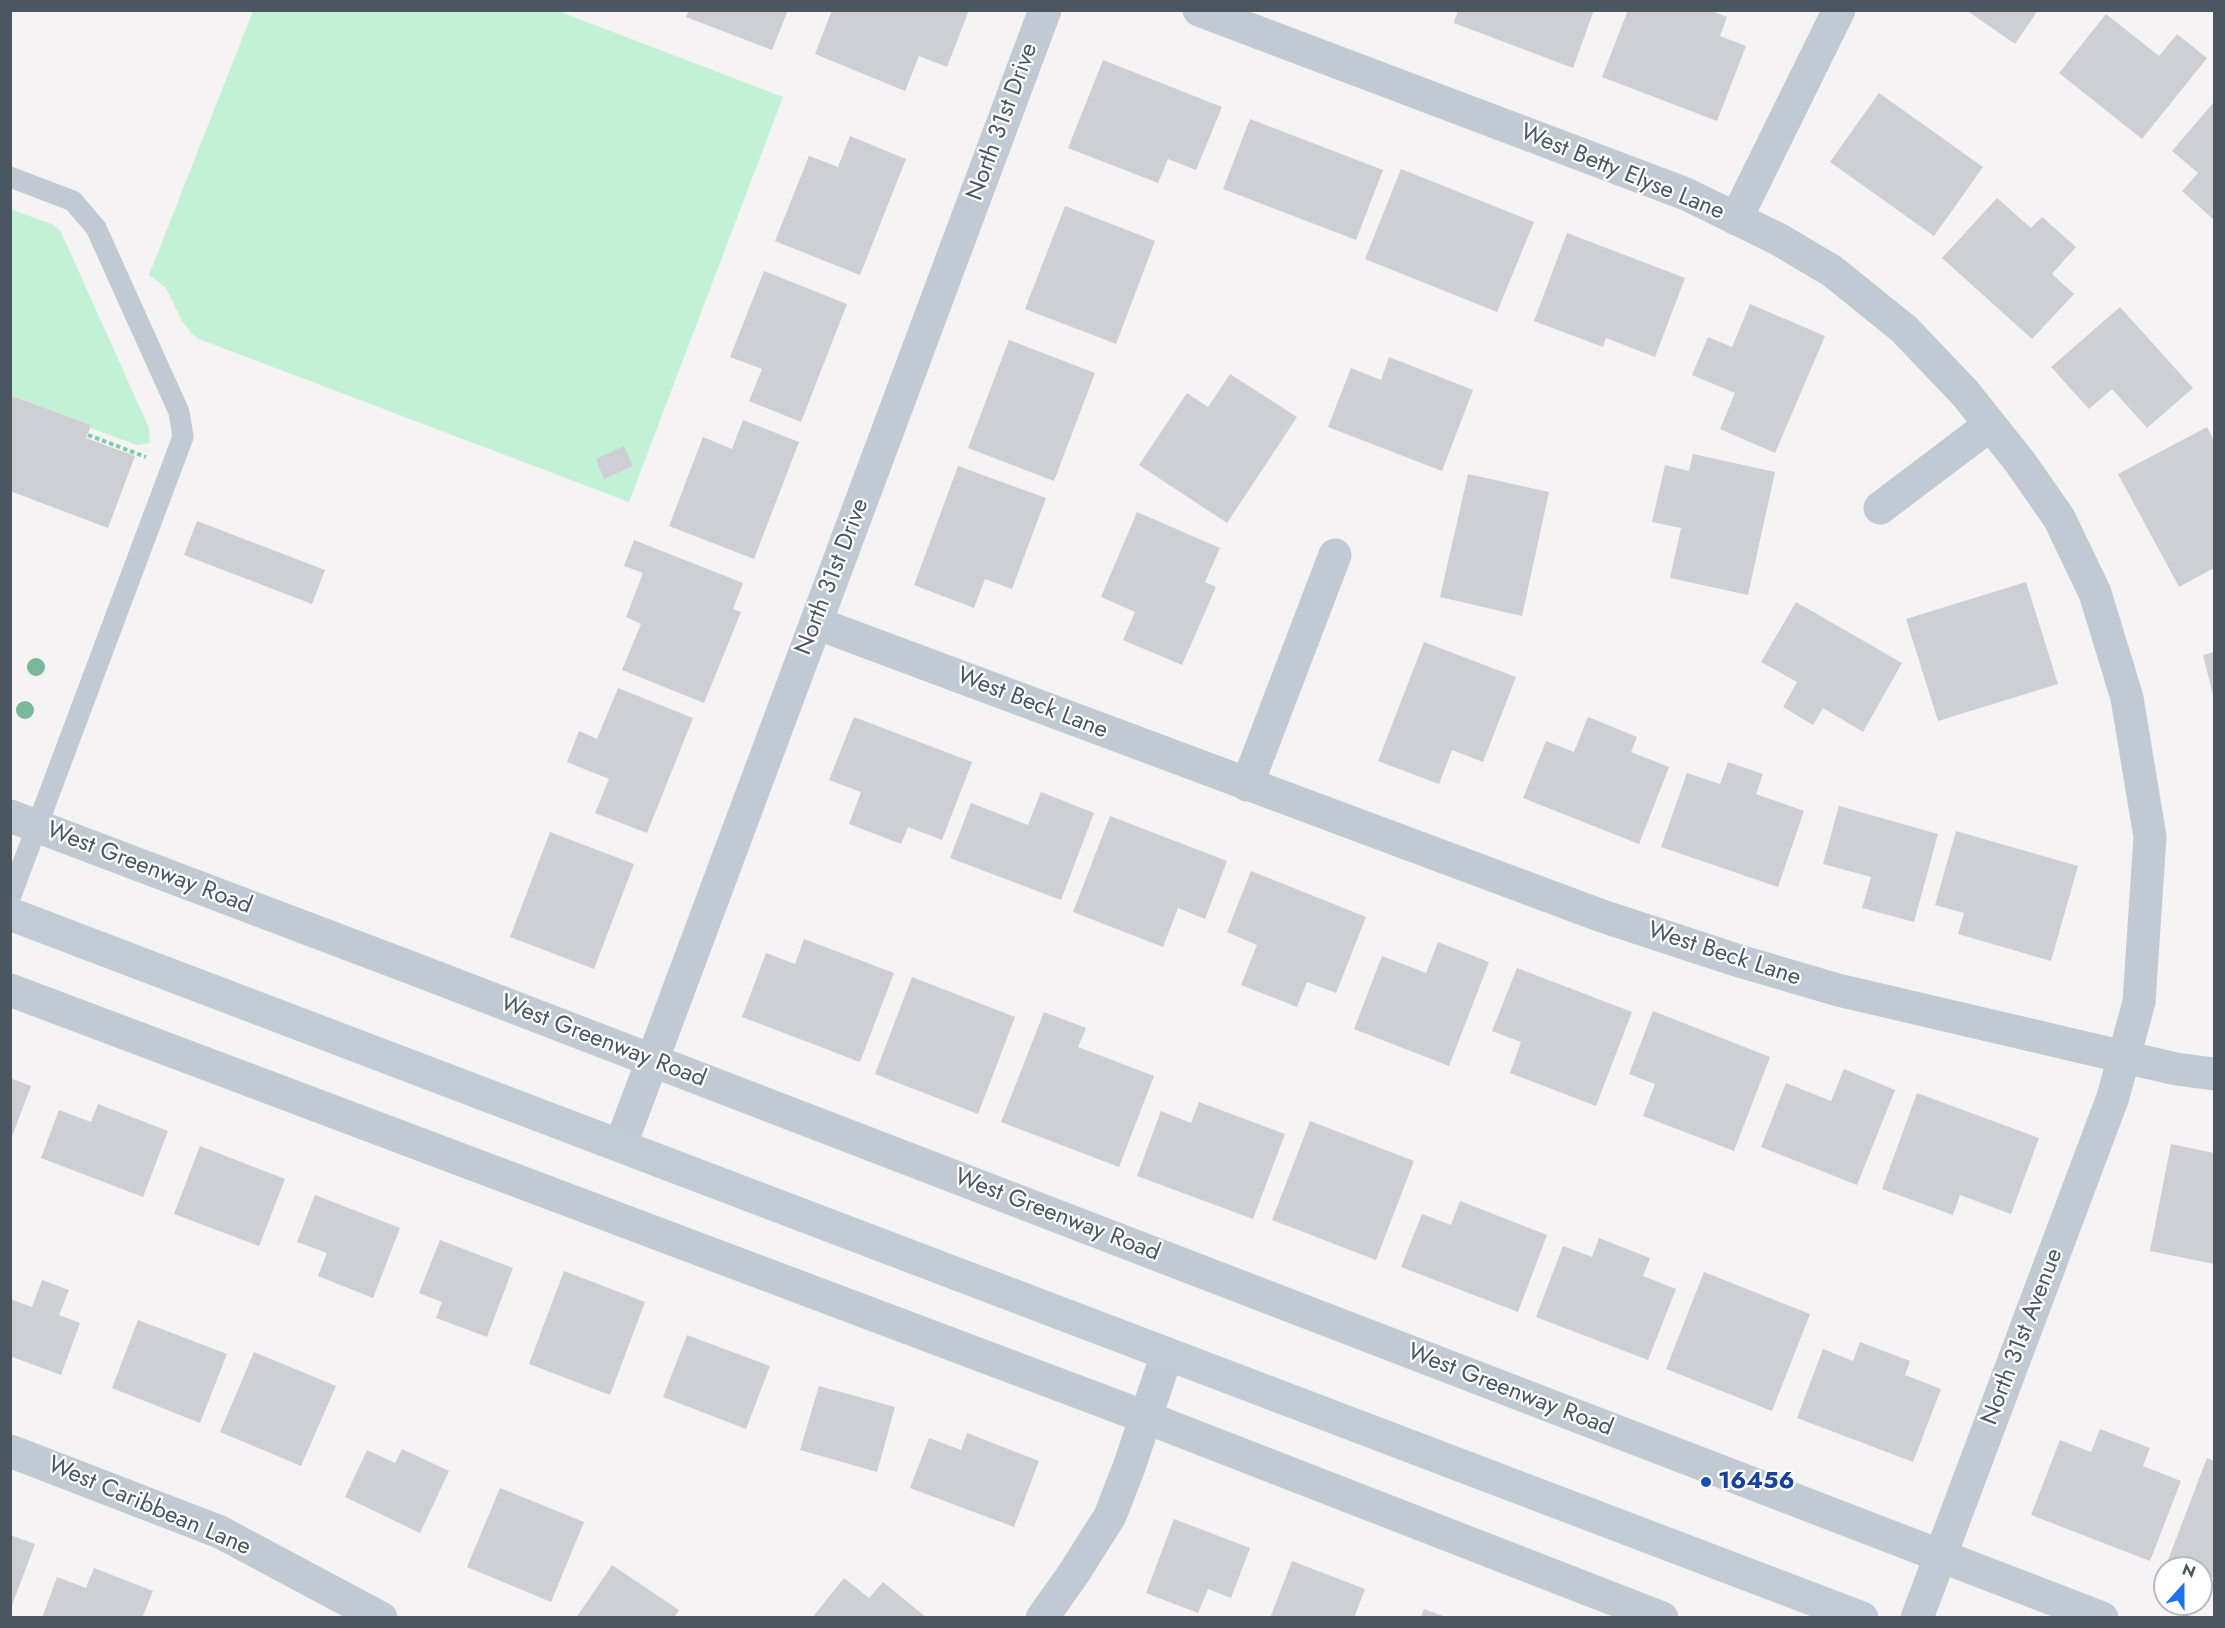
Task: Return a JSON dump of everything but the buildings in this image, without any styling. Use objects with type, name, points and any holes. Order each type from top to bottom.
[{"type":"main road","points":[[10,914],[621,1144],[1862,1617]]},
{"type":"street","name":"North 31st Drive","points":[[621,1144],[1045,10]]},
{"type":"street","name":"West Betty Elyse Lane","points":[[1199,10],[1686,194],[1778,238],[1832,272],[1904,328],[1965,393],[2020,462],[2059,518],[2095,593],[2127,698],[2150,837],[2139,1002],[2124,1056]]},
{"type":"street","points":[[1736,219],[1839,10]]},
{"type":"street","points":[[1880,508],[1990,425]]},
{"type":"street","points":[[1247,785],[1335,555]]},
{"type":"street","name":"West Beck Lane","points":[[816,623],[1602,916],[1736,960],[1838,990],[2176,1069],[2214,1074]]},
{"type":"street","name":"West Greenway Road","points":[[24,821],[2102,1617]]},
{"type":"street","points":[[10,990],[1145,1417],[1662,1617]]},
{"type":"street","name":"North 31st Avenue","points":[[1917,1617],[2113,1097],[2124,1056]]},
{"type":"street","points":[[1042,1617],[1074,1573],[1110,1516],[1167,1354]]},
{"type":"street","name":"West Caribbean Lane","points":[[10,1450],[220,1532],[381,1617]]},
{"type":"lane","points":[[10,177],[73,201],[96,228],[179,412],[183,437],[24,821],[10,898]]},
{"type":"path","points":[[88,435],[172,468]]},
{"type":"green space","points":[[253,11],[558,11],[783,97],[629,502],[199,339],[182,321],[166,288],[149,275]]},
{"type":"green space","points":[[10,209],[54,225],[61,232],[149,428],[150,443],[137,445],[11,395]]},
{"type":"place","name":"16456","points":[[1706,1482]]}]
